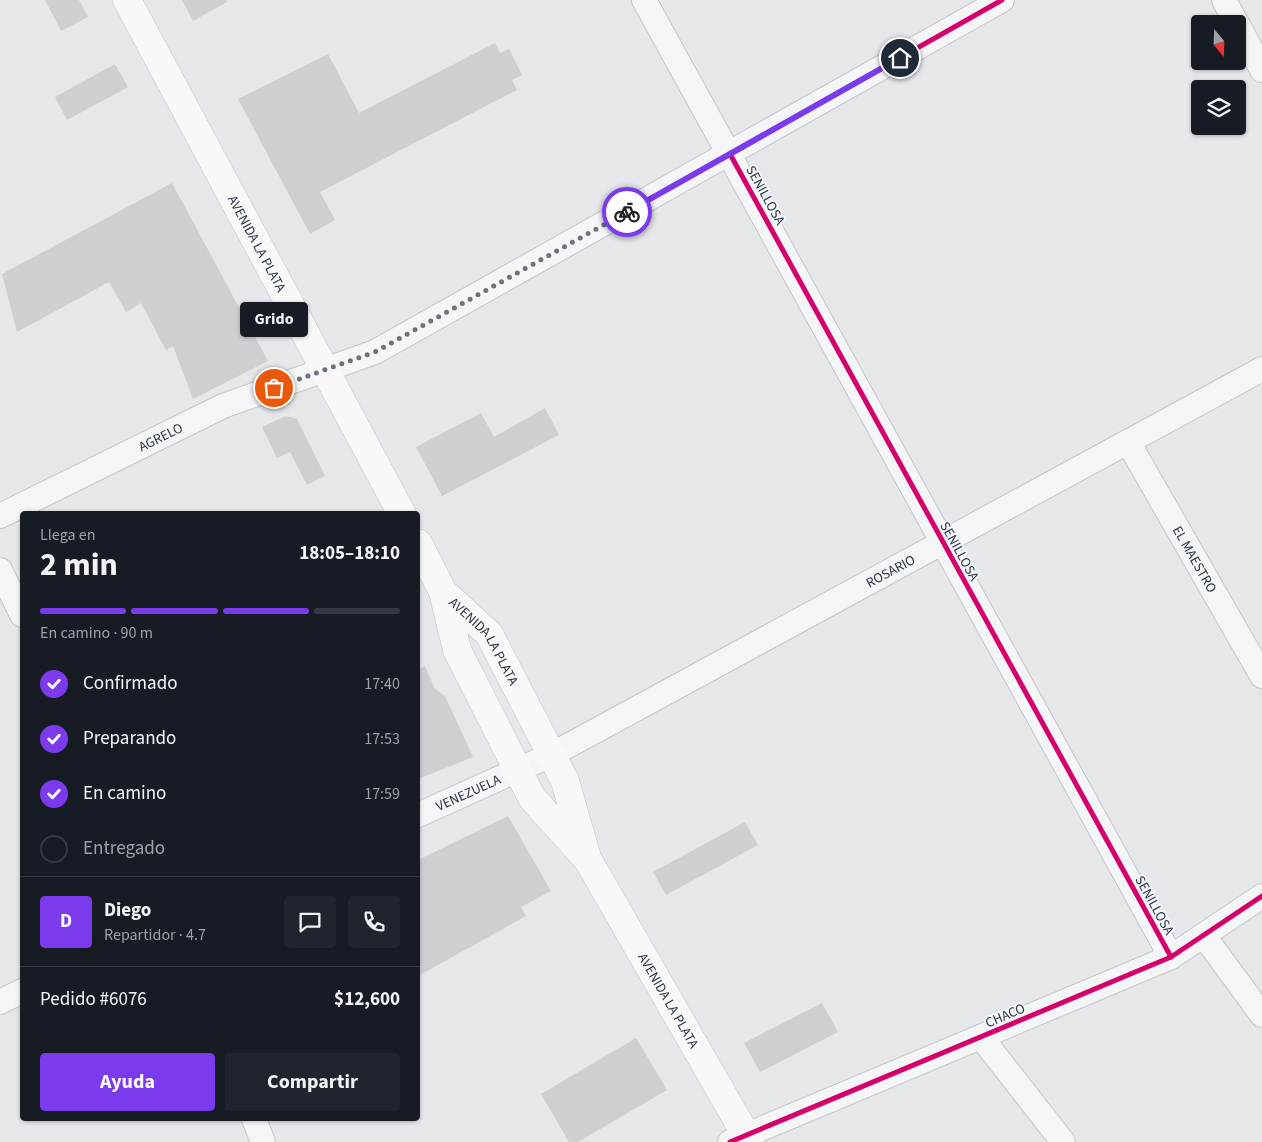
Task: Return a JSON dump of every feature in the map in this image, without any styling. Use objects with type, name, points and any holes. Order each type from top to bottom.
[{"type":"main road","name":"AVENIDA LA PLATA","points":[[127,0],[400,511]]},
{"type":"main road","name":"AVENIDA LA PLATA","points":[[420,547],[443,592],[457,650],[532,798],[588,860]]},
{"type":"main road","name":"AVENIDA LA PLATA","points":[[443,592],[489,634],[565,781],[588,860],[742,1140]]},
{"type":"street","name":"SENILLOSA","points":[[644,0],[1171,957]]},
{"type":"street","name":"AGRELO","points":[[0,516],[222,406],[375,352],[1002,0]]},
{"type":"street","points":[[1224,0],[1232,15]]},
{"type":"street","points":[[1246,41],[1262,70]]},
{"type":"street","name":"ROSARIO","points":[[519,771],[1262,369]]},
{"type":"street","name":"EL MAESTRO","points":[[1128,442],[1262,676]]},
{"type":"street","points":[[0,570],[20,611]]},
{"type":"street","name":"VENEZUELA","points":[[420,814],[519,771]]},
{"type":"street","name":"CHACO","points":[[742,1140],[1171,957],[1262,896]]},
{"type":"street","points":[[1204,936],[1262,1015]]},
{"type":"street","points":[[0,1002],[20,992]]},
{"type":"street","points":[[982,1037],[1062,1142]]},
{"type":"street","points":[[255,1121],[264,1142]]},
{"type":"building","points":[[45,0],[79,0],[88,17],[61,31]]},
{"type":"building","points":[[182,0],[226,0],[227,2],[193,21]]},
{"type":"building","points":[[495,43],[500,53],[509,49],[522,75],[512,80],[517,90],[320,192],[335,220],[310,234],[238,99],[328,54],[359,113]]},
{"type":"building","points":[[115,64],[128,87],[67,120],[55,97]]},
{"type":"building","points":[[172,183],[268,361],[193,399],[173,346],[166,350],[141,303],[126,312],[109,282],[17,332],[2,274]]},
{"type":"building","points":[[545,408],[559,435],[442,496],[416,447],[481,413],[494,437]]},
{"type":"building","points":[[286,416],[297,419],[325,476],[307,485],[290,452],[277,458],[262,427]]},
{"type":"building","points":[[425,666],[435,689],[445,696],[473,757],[420,778],[420,669]]},
{"type":"building","points":[[508,816],[551,891],[521,907],[526,916],[420,975],[420,859]]},
{"type":"building","points":[[745,822],[758,845],[666,895],[653,872]]},
{"type":"building","points":[[822,1003],[838,1032],[760,1072],[744,1043]]},
{"type":"building","points":[[636,1038],[667,1090],[578,1142],[569,1142],[541,1094]]},
{"type":"cycle path","points":[[1002,0],[730,154],[1171,957]]},
{"type":"cycle path","points":[[730,1142],[1171,957],[1262,896]]},
{"type":"way so far","points":[[274,388],[375,352],[627,212]]},
{"type":"place","name":"Grido","points":[[274,388]]},
{"type":"route","points":[[627,212],[900,58]]}]
